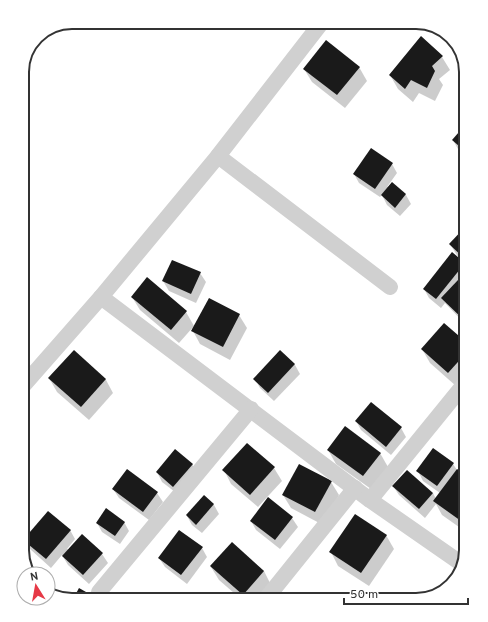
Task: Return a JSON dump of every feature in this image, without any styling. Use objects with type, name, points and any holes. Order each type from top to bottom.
[{"type":"street","points":[[29,379],[101,297],[218,156],[317,29]]},
{"type":"street","points":[[218,156],[390,286]]},
{"type":"street","points":[[101,297],[370,500],[458,561]]},
{"type":"street","points":[[370,500],[459,391]]},
{"type":"street","points":[[99,592],[251,410]]},
{"type":"street","points":[[270,593],[355,488]]},
{"type":"building","points":[[421,36],[443,56],[432,66],[435,71],[427,88],[411,80],[405,89],[389,75]]},
{"type":"building","points":[[326,40],[360,67],[337,95],[303,69]]},
{"type":"building","points":[[459,132],[459,146],[452,140]]},
{"type":"building","points":[[371,148],[393,163],[375,189],[353,174]]},
{"type":"building","points":[[392,182],[406,194],[395,208],[381,195]]},
{"type":"building","points":[[459,233],[459,253],[449,244]]},
{"type":"building","points":[[452,252],[459,258],[459,270],[436,299],[423,289]]},
{"type":"building","points":[[172,260],[201,272],[191,294],[162,281]]},
{"type":"building","points":[[147,277],[187,311],[171,330],[131,297]]},
{"type":"building","points":[[458,280],[459,315],[441,298]]},
{"type":"building","points":[[209,298],[240,314],[223,347],[191,331]]},
{"type":"building","points":[[444,323],[459,336],[459,361],[448,373],[421,349]]},
{"type":"building","points":[[74,350],[106,379],[81,407],[48,378]]},
{"type":"building","points":[[280,350],[295,364],[268,393],[253,379]]},
{"type":"building","points":[[371,402],[402,427],[386,447],[355,421]]},
{"type":"building","points":[[345,426],[381,453],[363,476],[327,450]]},
{"type":"building","points":[[247,443],[275,467],[250,495],[222,470]]},
{"type":"building","points":[[433,448],[454,463],[437,486],[416,471]]},
{"type":"building","points":[[175,449],[193,464],[173,487],[156,472]]},
{"type":"building","points":[[299,464],[332,481],[315,512],[282,495]]},
{"type":"building","points":[[127,469],[158,492],[143,512],[112,489]]},
{"type":"building","points":[[457,469],[459,470],[459,520],[433,501]]},
{"type":"building","points":[[407,470],[433,493],[419,509],[392,486]]},
{"type":"building","points":[[204,495],[214,504],[196,525],[186,515]]},
{"type":"building","points":[[268,497],[293,517],[275,540],[250,521]]},
{"type":"building","points":[[106,508],[125,522],[115,536],[96,523]]},
{"type":"building","points":[[48,511],[71,530],[46,559],[29,545],[29,533]]},
{"type":"building","points":[[355,514],[387,535],[361,573],[329,552]]},
{"type":"building","points":[[179,530],[203,547],[181,575],[158,558]]},
{"type":"building","points":[[82,534],[103,553],[83,575],[62,556]]},
{"type":"building","points":[[232,542],[264,571],[245,593],[241,593],[210,566]]},
{"type":"building","points":[[79,588],[88,593],[76,593]]}]
